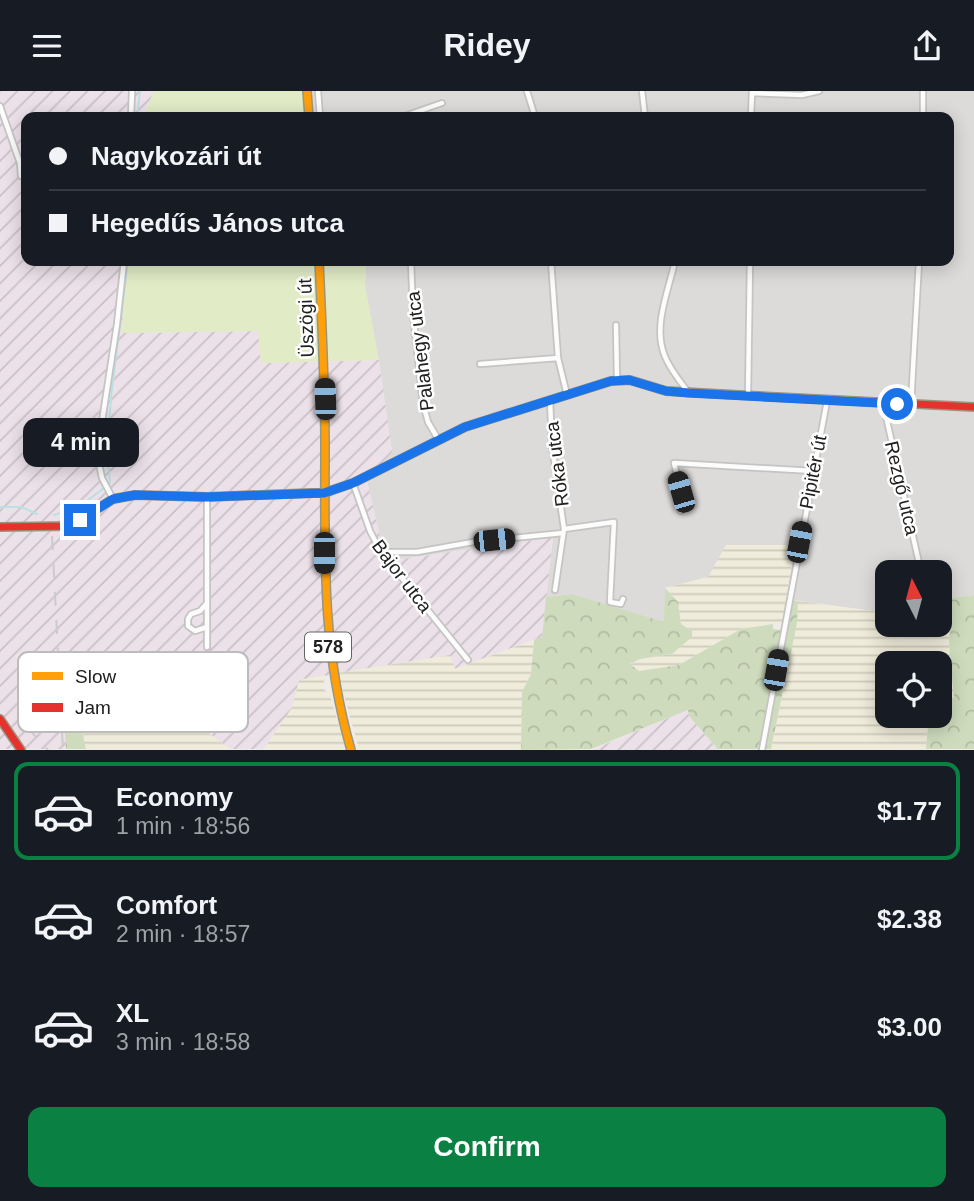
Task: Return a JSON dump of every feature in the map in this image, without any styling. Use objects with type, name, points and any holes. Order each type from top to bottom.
[{"type":"street","points":[[131,112],[132,91]]},
{"type":"street","points":[[307,91],[309,112]]},
{"type":"street","points":[[318,91],[320,112]]},
{"type":"street","points":[[527,91],[533,112]]},
{"type":"street","points":[[642,91],[644,112]]},
{"type":"street","points":[[751,112],[752,92],[802,95],[819,91]]},
{"type":"street","points":[[923,91],[923,112]]},
{"type":"street","points":[[416,112],[442,103]]},
{"type":"street","points":[[0,106],[20,163],[21,176]]},
{"type":"street","points":[[113,499],[106,486],[97,454],[123,266]]},
{"type":"street","name":"Üszögi út","points":[[319,266],[325,399],[324,597],[327,638],[337,700],[351,750]]},
{"type":"street","name":"Palahegy utca","points":[[411,266],[423,404],[428,422],[438,439]]},
{"type":"street","points":[[551,266],[558,358],[567,395]]},
{"type":"street","points":[[674,266],[664,305],[661,341],[664,356],[688,393]]},
{"type":"street","points":[[748,397],[750,266]]},
{"type":"street","points":[[911,404],[919,266]]},
{"type":"street","points":[[616,325],[617,380]]},
{"type":"street","points":[[480,364],[558,358]]},
{"type":"street","points":[[0,527],[64,527],[74,524],[113,499],[135,495],[207,497],[324,493],[353,483],[465,427],[617,380],[629,380],[666,391],[688,393],[974,407]]},
{"type":"street","name":"Róka utca","points":[[550,400],[552,446],[564,531],[555,590]]},
{"type":"street","name":"Pipitér út","points":[[762,750],[827,401]]},
{"type":"street","name":"Rezgő utca","points":[[883,403],[918,560]]},
{"type":"street","points":[[681,511],[681,492],[674,463],[814,471]]},
{"type":"street","name":"Bajor utca","points":[[353,483],[370,531],[381,552],[468,660]]},
{"type":"street","points":[[207,497],[207,647]]},
{"type":"street","name":"Róka utca","points":[[381,552],[417,552],[564,531],[614,521],[610,602],[621,604],[623,599]]},
{"type":"street","points":[[207,603],[188,619],[188,626],[195,631],[207,627]]},
{"type":"street","points":[[0,719],[21,750]]},
{"type":"shaded area","points":[[0,91],[154,91],[145,112],[21,112],[21,266],[126,266],[122,333],[259,331],[261,363],[379,360],[392,452],[367,481],[382,546],[397,560],[553,537],[542,637],[454,669],[450,655],[300,680],[292,708],[264,749],[230,749],[207,732],[248,732],[248,652],[18,652],[18,732],[65,732],[66,749],[0,749]]},
{"type":"shaded area","points":[[311,91],[974,91],[974,595],[952,598],[952,560],[875,560],[875,611],[786,599],[795,546],[708,577],[665,588],[665,623],[572,594],[546,597],[553,537],[396,560],[382,546],[367,481],[392,451],[365,285],[366,266],[954,266],[954,112],[313,112]]},
{"type":"shaded area","points":[[726,545],[795,545],[782,624],[741,629],[679,665],[639,671],[629,665],[640,659],[672,654],[691,631],[681,624],[678,602],[665,588],[708,577]]},
{"type":"shaded area","points":[[798,601],[875,611],[875,637],[950,637],[950,651],[875,651],[875,728],[928,728],[926,749],[771,750],[797,623]]},
{"type":"shaded area","points":[[534,640],[531,674],[522,692],[521,749],[359,749],[338,673],[450,655],[455,669]]},
{"type":"shaded area","points":[[325,675],[323,688],[330,696],[346,749],[264,749],[292,708],[299,680]]},
{"type":"shaded area","points":[[688,710],[689,716],[716,750],[591,750]]},
{"type":"shaded area","points":[[84,732],[207,732],[230,749],[86,749]]},
{"type":"green space","points":[[154,91],[311,91],[313,112],[145,112]]},
{"type":"green space","points":[[126,266],[366,266],[365,285],[379,360],[261,363],[258,331],[122,333]]},
{"type":"green space","points":[[665,588],[678,602],[681,624],[692,631],[692,637],[672,654],[640,659],[630,664],[639,671],[679,665],[741,629],[773,624],[773,629],[781,630],[786,599],[798,601],[797,623],[771,749],[716,749],[689,716],[688,710],[591,749],[521,750],[522,692],[531,674],[534,640],[542,637],[546,597],[572,594],[664,622]]},
{"type":"green space","points":[[974,595],[974,749],[926,749],[928,728],[952,728],[954,698],[952,651],[950,651],[949,643],[950,637],[952,637],[952,598]]},
{"type":"green space","points":[[65,732],[84,732],[86,749],[66,749]]},
{"type":"waterway","points":[[138,112],[140,91]]},
{"type":"waterway","points":[[54,515],[84,503],[110,483],[107,453],[111,397],[127,266]]},
{"type":"waterway","points":[[0,507],[21,507],[37,514]]},
{"type":"railway","points":[[52,536],[58,652]]},
{"type":"railway","points":[[32,732],[48,750]]},
{"type":"railway","points":[[62,732],[63,750]]},
{"type":"traffic: slow","points":[[307,91],[309,112]]},
{"type":"traffic: slow","points":[[319,266],[327,600],[334,674],[351,750]]},
{"type":"traffic: slow","points":[[311,493],[324,493],[353,483],[465,427],[611,381],[630,380],[666,391],[739,395]]},
{"type":"traffic: jam","points":[[739,395],[974,407]]},
{"type":"traffic: jam","points":[[0,527],[70,526],[113,499],[135,495],[207,497],[311,493]]},
{"type":"traffic: jam","points":[[0,719],[21,750]]},
{"type":"route","points":[[80,520],[113,499],[135,495],[207,497],[324,493],[353,483],[465,427],[611,381],[629,380],[666,391],[688,393],[897,404]]}]
